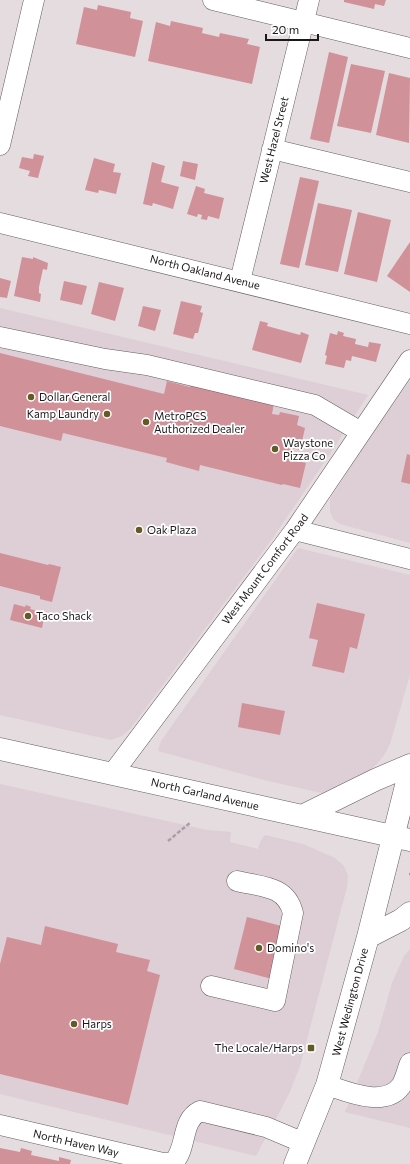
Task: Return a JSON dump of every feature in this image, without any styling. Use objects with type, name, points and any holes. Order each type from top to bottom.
[{"type":"main road","name":"North Garland Avenue","points":[[0,749],[402,838]]},
{"type":"main road","points":[[302,816],[374,780],[410,765]]},
{"type":"main road","name":"West Wedington Drive","points":[[295,1164],[327,1085],[368,937],[402,838],[410,770]]},
{"type":"main road","points":[[368,937],[401,920],[410,913]]},
{"type":"street","points":[[0,145],[34,0]]},
{"type":"street","points":[[213,0],[410,48]]},
{"type":"street","name":"West Hazel Street","points":[[240,281],[309,0]]},
{"type":"street","points":[[272,149],[410,182]]},
{"type":"street","name":"North Oakland Avenue","points":[[0,223],[410,324]]},
{"type":"street","points":[[0,337],[105,359],[147,365],[315,405],[361,432]]},
{"type":"street","name":"West Mount Comfort Road","points":[[113,773],[295,530],[410,360]]},
{"type":"street","points":[[295,530],[410,559]]},
{"type":"street","points":[[211,986],[275,1001],[293,913],[290,902],[283,894],[276,890],[237,881]]},
{"type":"street","points":[[327,1085],[348,1092],[383,1097],[394,1094],[402,1085],[408,1074]]},
{"type":"street","name":"North Haven Way","points":[[0,1125],[163,1163],[173,1163],[180,1157],[188,1122],[193,1114],[200,1110],[266,1127],[304,1143]]},
{"type":"path","points":[[168,841],[191,822]]},
{"type":"shaded area","name":"Oak Plaza","points":[[0,308],[368,395],[270,542],[130,729],[122,736],[111,740],[0,715]]},
{"type":"shaded area","points":[[410,380],[410,543],[340,524],[333,519],[330,511],[330,499],[365,444]]},
{"type":"shaded area","points":[[298,548],[410,575],[410,675],[390,744],[383,757],[367,774],[336,790],[322,793],[268,781],[158,751],[161,741]]},
{"type":"shaded area","points":[[0,784],[207,830],[231,832],[230,842],[258,849],[261,840],[265,835],[303,844],[335,858],[344,866],[348,876],[347,887],[300,1066],[289,1094],[256,1156],[0,1094]]},
{"type":"shaded area","points":[[410,949],[410,1128],[345,1112],[378,1032],[392,983],[404,956]]},
{"type":"building","points":[[344,0],[386,0],[384,6],[375,4],[374,9],[344,2]]},
{"type":"building","points":[[98,5],[131,12],[130,18],[143,21],[135,57],[76,44],[84,7],[97,10]]},
{"type":"building","points":[[171,21],[203,28],[202,33],[219,37],[220,33],[249,39],[247,44],[260,47],[252,84],[148,61],[156,22],[170,26]]},
{"type":"building","points":[[329,52],[348,57],[329,143],[310,139]]},
{"type":"building","points":[[351,64],[385,71],[371,133],[337,126]]},
{"type":"building","points":[[389,73],[410,78],[409,143],[376,135]]},
{"type":"building","points":[[34,154],[44,156],[38,178],[28,176],[30,171],[19,168],[22,157],[33,159]]},
{"type":"building","points":[[94,158],[115,164],[113,172],[121,173],[116,194],[99,190],[98,193],[85,190]]},
{"type":"building","points":[[183,161],[198,164],[195,180],[180,176]]},
{"type":"building","points":[[152,162],[165,166],[161,182],[179,187],[173,209],[153,203],[152,206],[143,204]]},
{"type":"building","points":[[300,177],[319,181],[299,268],[280,264]]},
{"type":"building","points":[[196,186],[205,189],[204,193],[224,198],[219,219],[208,216],[207,220],[201,219],[202,215],[198,214],[197,217],[187,214]]},
{"type":"building","points":[[318,203],[352,210],[338,272],[305,265]]},
{"type":"building","points":[[358,212],[391,220],[377,282],[344,274]]},
{"type":"building","points":[[410,242],[410,292],[387,276]]},
{"type":"building","points":[[22,257],[33,259],[33,257],[48,263],[47,270],[43,269],[39,287],[39,293],[41,294],[40,302],[14,296]]},
{"type":"building","points":[[0,278],[11,281],[7,298],[0,297]]},
{"type":"building","points":[[64,281],[87,286],[82,305],[60,300]]},
{"type":"building","points":[[99,282],[124,288],[115,321],[91,314]]},
{"type":"building","points":[[181,301],[202,306],[200,312],[203,313],[198,333],[195,333],[193,339],[173,334]]},
{"type":"building","points":[[143,306],[161,310],[155,331],[138,326]]},
{"type":"building","points":[[260,321],[268,323],[267,326],[300,335],[301,332],[309,335],[301,363],[252,350]]},
{"type":"building","points":[[338,331],[344,333],[343,336],[356,339],[355,344],[368,347],[369,342],[381,344],[376,362],[352,356],[351,361],[346,360],[344,368],[325,364],[327,356],[325,355],[330,333],[337,335]]},
{"type":"building","points":[[0,353],[164,394],[167,381],[190,387],[191,383],[274,403],[272,414],[279,415],[280,412],[299,416],[297,425],[305,428],[300,450],[291,448],[289,459],[306,463],[300,488],[200,465],[199,471],[166,462],[167,458],[63,433],[61,441],[0,426]]},
{"type":"building","points":[[407,454],[410,455],[410,484],[401,482]]},
{"type":"building","points":[[0,553],[61,567],[52,602],[40,599],[40,596],[0,586]]},
{"type":"building","points":[[317,603],[365,614],[357,649],[350,647],[344,673],[312,666],[318,640],[309,638]]},
{"type":"building","name":"Taco Shack","points":[[14,604],[25,607],[26,605],[31,607],[30,609],[45,613],[42,628],[10,620]]},
{"type":"building","points":[[242,703],[285,711],[280,735],[238,727]]},
{"type":"building","name":"Domino's","points":[[247,917],[285,927],[272,979],[234,969]]},
{"type":"building","name":"Harps","points":[[45,926],[118,944],[116,952],[150,960],[147,971],[160,975],[128,1105],[0,1074],[0,964],[7,937],[41,945]]},
{"type":"building","points":[[0,1148],[20,1152],[21,1148],[32,1151],[31,1155],[59,1161],[59,1157],[71,1160],[70,1164],[0,1164]]},
{"type":"place","name":"Dollar General","points":[[31,397]]},
{"type":"place","name":"Kamp Laundry","points":[[107,414]]},
{"type":"place","name":"MetroPCS Authorized Dealer","points":[[146,422]]},
{"type":"place","name":"Waystone Pizza Co","points":[[275,449]]},
{"type":"place","name":"Oak Plaza","points":[[139,530]]},
{"type":"place","name":"Taco Shack","points":[[28,616]]},
{"type":"place","name":"Domino's","points":[[259,948]]},
{"type":"place","name":"Harps","points":[[74,1024]]},
{"type":"place","name":"The Locale/Harps","points":[[311,1048]]}]
